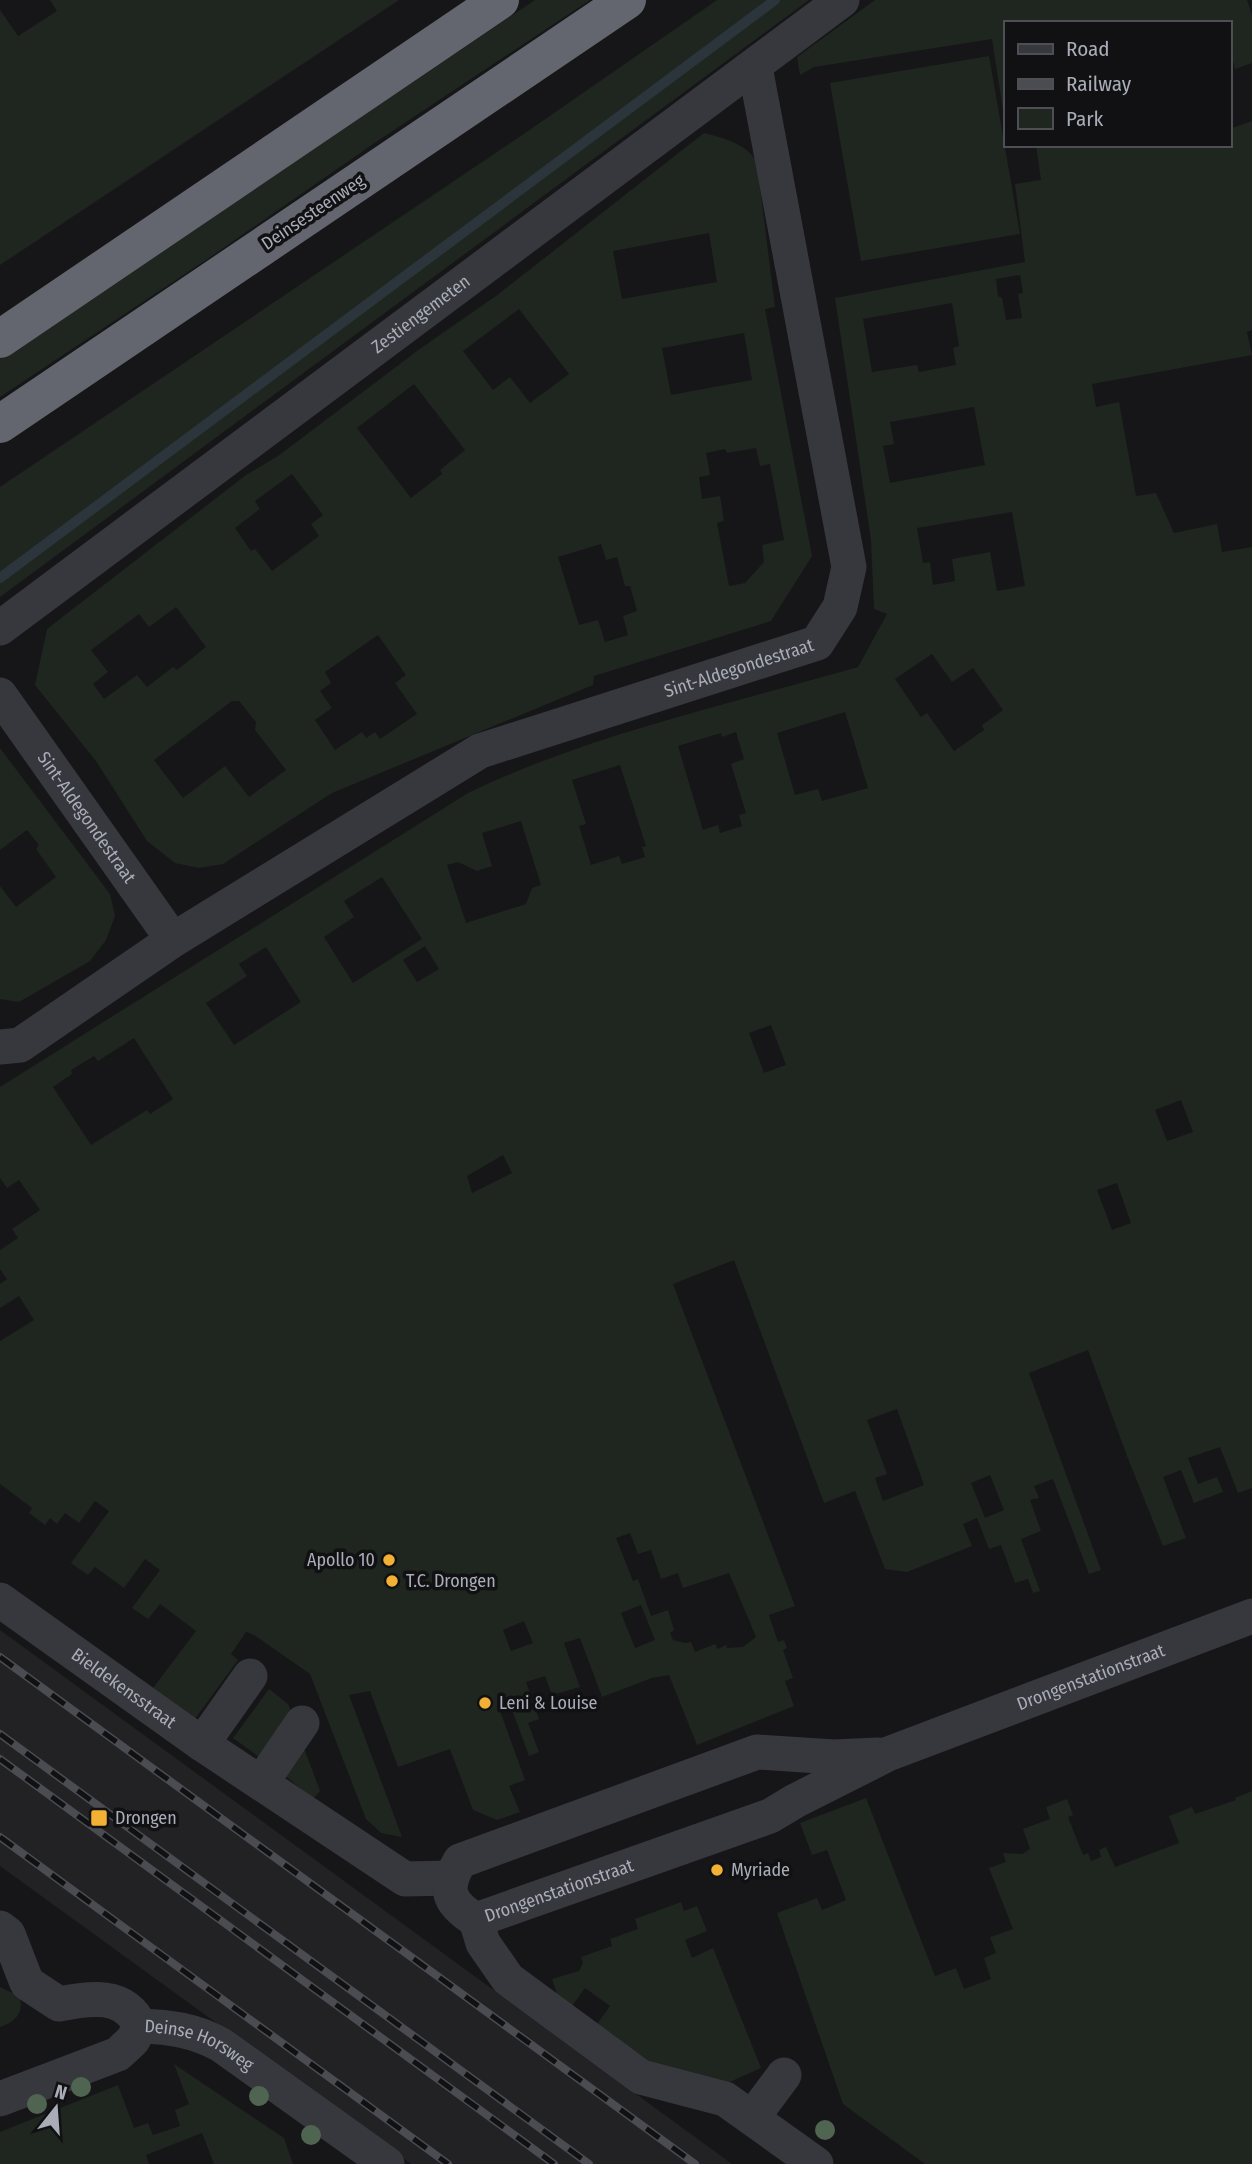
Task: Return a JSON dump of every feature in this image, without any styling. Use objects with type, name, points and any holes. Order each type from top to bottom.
[{"type":"highway","points":[[0,339],[500,0]]},
{"type":"highway","name":"Deinsesteenweg","points":[[0,424],[627,0]]},
{"type":"street","name":"Zestiengemeten","points":[[0,628],[842,0]]},
{"type":"street","name":"Sint-Aldegondestraat","points":[[0,1047],[20,1045],[173,940],[480,751],[817,643],[839,607],[849,567],[755,66]]},
{"type":"street","name":"Sint-Aldegondestraat","points":[[0,695],[173,940]]},
{"type":"street","name":"Bieldekensstraat","points":[[0,1600],[202,1744],[405,1879],[450,1878]]},
{"type":"street","name":"Drongenstationstraat","points":[[887,1754],[834,1758],[757,1752],[460,1861],[450,1878],[451,1894],[458,1909],[476,1920],[770,1816],[887,1754],[1252,1616]]},
{"type":"street","points":[[202,1744],[250,1676]]},
{"type":"street","points":[[255,1779],[302,1723]]},
{"type":"street","points":[[476,1920],[482,1942],[508,1979],[641,2077],[725,2099],[816,2164]]},
{"type":"street","points":[[0,1928],[8,1934],[27,1983],[59,2004],[91,1998],[120,2004],[134,2012],[140,2025]]},
{"type":"street","name":"Deinse Horsweg","points":[[0,2099],[118,2054],[133,2040],[140,2025],[173,2027],[201,2034],[221,2045],[387,2164]]},
{"type":"street","points":[[752,2118],[784,2075]]},
{"type":"shaded area","points":[[0,1630],[732,2164],[411,2164],[0,1866]]},
{"type":"green space","points":[[50,0],[399,0],[0,265],[0,10],[18,36],[57,11]]},
{"type":"green space","points":[[535,0],[590,0],[0,397],[0,359]]},
{"type":"green space","points":[[717,0],[809,0],[0,597],[0,487],[531,129]]},
{"type":"green space","points":[[875,0],[1247,0],[1252,15],[1252,63],[1235,69],[1231,53],[1231,21],[1004,21],[1004,117],[992,39],[814,67],[800,75],[797,57]]},
{"type":"green space","points":[[989,56],[1020,234],[861,261],[830,83]]},
{"type":"green space","points":[[1252,121],[1252,330],[1247,332],[1252,355],[1092,384],[1096,407],[1119,402],[1136,496],[1156,493],[1174,533],[1217,524],[1222,552],[1252,547],[1252,1488],[1238,1493],[1220,1447],[1188,1458],[1198,1484],[1217,1477],[1223,1492],[1194,1503],[1181,1470],[1163,1477],[1186,1538],[1163,1546],[1088,1350],[1029,1373],[1101,1570],[1089,1574],[1053,1479],[1034,1486],[1039,1498],[1030,1500],[1041,1531],[1021,1539],[1040,1591],[1033,1593],[1028,1579],[1015,1583],[1001,1545],[989,1549],[977,1518],[963,1524],[972,1546],[907,1572],[885,1569],[855,1491],[824,1503],[734,1260],[673,1284],[795,1606],[769,1615],[778,1642],[784,1640],[787,1648],[783,1650],[793,1678],[785,1681],[794,1706],[697,1745],[669,1675],[652,1678],[602,1697],[580,1638],[564,1643],[580,1687],[552,1695],[545,1676],[526,1682],[539,1719],[528,1723],[539,1752],[529,1756],[510,1704],[499,1708],[525,1780],[509,1786],[520,1812],[497,1820],[473,1810],[450,1749],[398,1767],[370,1691],[349,1695],[402,1837],[381,1833],[366,1819],[310,1674],[246,1632],[231,1654],[238,1660],[189,1727],[147,1696],[196,1631],[160,1604],[148,1619],[132,1608],[160,1570],[145,1559],[124,1588],[95,1567],[88,1575],[71,1563],[109,1511],[95,1501],[79,1523],[65,1513],[57,1524],[50,1518],[45,1525],[29,1513],[32,1508],[0,1484],[0,1341],[34,1320],[19,1296],[0,1308],[0,1284],[7,1279],[0,1269],[0,1250],[18,1238],[12,1229],[40,1210],[19,1180],[7,1188],[0,1178],[0,1087],[468,793],[514,772],[610,737],[858,667],[887,614],[874,609],[871,540],[835,298],[1025,262],[1015,184],[1041,180],[1036,147],[1231,147],[1231,128]],"holes":[[[1020,275],[1023,293],[1018,294],[1022,318],[1006,320],[1002,298],[998,296],[996,279]],[[952,303],[959,346],[953,348],[956,365],[919,372],[917,365],[872,372],[863,319]],[[974,407],[985,465],[890,483],[883,446],[894,444],[890,422]],[[1012,512],[1025,586],[997,591],[990,552],[952,559],[955,581],[933,585],[930,562],[923,563],[917,528]],[[932,654],[952,682],[973,668],[1003,710],[982,725],[984,730],[954,751],[927,713],[921,717],[895,679]],[[845,712],[868,788],[822,801],[818,789],[795,795],[777,733]],[[736,732],[744,759],[731,764],[746,813],[739,815],[742,826],[720,833],[718,825],[703,830],[678,746],[721,733],[722,737]],[[620,765],[646,846],[642,847],[645,857],[622,864],[619,856],[591,865],[579,826],[586,824],[572,780]],[[521,821],[541,885],[532,888],[526,904],[466,923],[447,865],[458,862],[477,871],[492,866],[482,833]],[[382,877],[422,939],[353,983],[324,937],[354,917],[344,901]],[[425,946],[439,969],[417,982],[403,960]],[[266,947],[301,1002],[234,1045],[206,1003],[247,976],[239,964]],[[771,1025],[786,1065],[764,1073],[749,1033]],[[134,1038],[173,1099],[150,1114],[147,1110],[91,1145],[53,1087],[72,1074],[71,1070],[94,1056],[98,1061]],[[1181,1100],[1193,1132],[1167,1141],[1155,1110]],[[503,1155],[512,1173],[472,1193],[467,1176]],[[1117,1183],[1131,1223],[1112,1230],[1097,1190]],[[897,1409],[924,1485],[883,1501],[875,1478],[887,1474],[867,1420]],[[990,1475],[1004,1510],[985,1518],[971,1483]],[[630,1533],[638,1554],[651,1550],[661,1579],[678,1573],[683,1588],[729,1573],[756,1637],[743,1647],[727,1648],[726,1645],[718,1649],[715,1644],[695,1652],[691,1642],[673,1640],[670,1633],[674,1630],[668,1610],[651,1616],[638,1579],[633,1581],[616,1538]],[[641,1605],[655,1640],[635,1648],[621,1613]],[[524,1621],[533,1643],[511,1651],[503,1630]]]},
{"type":"green space","points":[[704,133],[742,146],[757,163],[775,307],[765,309],[812,556],[771,621],[594,676],[593,685],[332,793],[223,864],[199,868],[175,863],[147,841],[96,761],[35,685],[47,629],[246,475],[278,456],[421,348],[496,296]],"holes":[[[709,233],[717,282],[622,299],[613,251]],[[519,309],[569,374],[530,403],[510,377],[493,390],[463,351]],[[744,333],[752,380],[671,395],[662,348]],[[414,384],[465,450],[440,470],[442,474],[411,498],[357,428]],[[756,448],[760,466],[770,464],[784,540],[762,545],[764,562],[745,583],[729,586],[717,523],[724,521],[720,496],[702,499],[699,477],[710,475],[706,453]],[[292,474],[323,515],[311,524],[319,536],[272,571],[255,549],[251,551],[235,528],[260,509],[255,501]],[[601,544],[606,560],[617,557],[625,586],[630,586],[637,611],[623,616],[628,635],[605,642],[598,620],[579,625],[558,557]],[[176,607],[206,647],[177,670],[173,667],[147,687],[137,675],[104,699],[93,684],[108,672],[91,650],[139,614],[149,627]],[[378,635],[406,675],[395,683],[417,714],[380,739],[375,732],[366,738],[362,732],[335,750],[315,720],[332,708],[320,691],[331,683],[325,672]],[[232,701],[239,701],[256,722],[255,730],[286,770],[249,797],[225,766],[183,798],[154,760]]]},
{"type":"green space","points":[[0,748],[110,894],[115,916],[106,940],[90,961],[19,1002],[0,999],[0,886],[16,907],[56,877],[36,849],[39,845],[27,830],[0,850]]},
{"type":"green space","points":[[269,1689],[288,1704],[294,1718],[263,1760],[233,1738]]},
{"type":"green space","points":[[304,1748],[320,1791],[313,1799],[283,1774]]},
{"type":"green space","points":[[1252,1791],[1252,2164],[925,2164],[843,2104],[777,1913],[817,1898],[822,1910],[846,1900],[827,1850],[812,1855],[800,1823],[866,1798],[935,1976],[956,1968],[964,1989],[991,1979],[984,1958],[996,1953],[990,1937],[1013,1929],[989,1868],[1006,1862],[1003,1853],[1022,1854],[1030,1849],[1023,1829],[1050,1819],[1046,1807],[1067,1799],[1073,1815],[1068,1817],[1083,1855],[1088,1853],[1091,1861],[1101,1857],[1099,1850],[1106,1847],[1115,1867],[1179,1843],[1169,1816],[1192,1807],[1195,1814],[1236,1800],[1235,1798]]},
{"type":"green space","points":[[681,1902],[684,1911],[697,1906],[707,1931],[685,1940],[692,1958],[713,1948],[761,2068],[723,2085],[638,2063],[560,2003],[552,1979],[579,1971],[583,1963],[581,1957],[612,1946],[610,1939],[638,1929],[635,1919]],"holes":[[[585,1988],[610,2006],[597,2024],[572,2006]]]},
{"type":"green space","points":[[0,1987],[19,1996],[21,2007],[14,2019],[0,2027]]},
{"type":"green space","points":[[174,2064],[284,2138],[293,2164],[214,2164],[202,2133],[146,2155],[149,2164],[0,2164],[0,2132],[118,2085],[134,2128],[148,2123],[153,2135],[180,2126],[175,2110],[189,2104]]},
{"type":"waterway","points":[[0,578],[775,0]]},
{"type":"railway","points":[[0,1657],[695,2164]]},
{"type":"railway","points":[[0,1734],[589,2164]]},
{"type":"railway","points":[[0,1759],[554,2164]]},
{"type":"railway","points":[[0,1837],[448,2164]]},
{"type":"place","name":"Apollo 10","points":[[389,1560]]},
{"type":"place","name":"T.C. Drongen","points":[[392,1581]]},
{"type":"place","name":"Leni & Louise","points":[[485,1703]]},
{"type":"place","name":"Drongen","points":[[99,1818]]},
{"type":"place","name":"Myriade","points":[[717,1870]]}]
